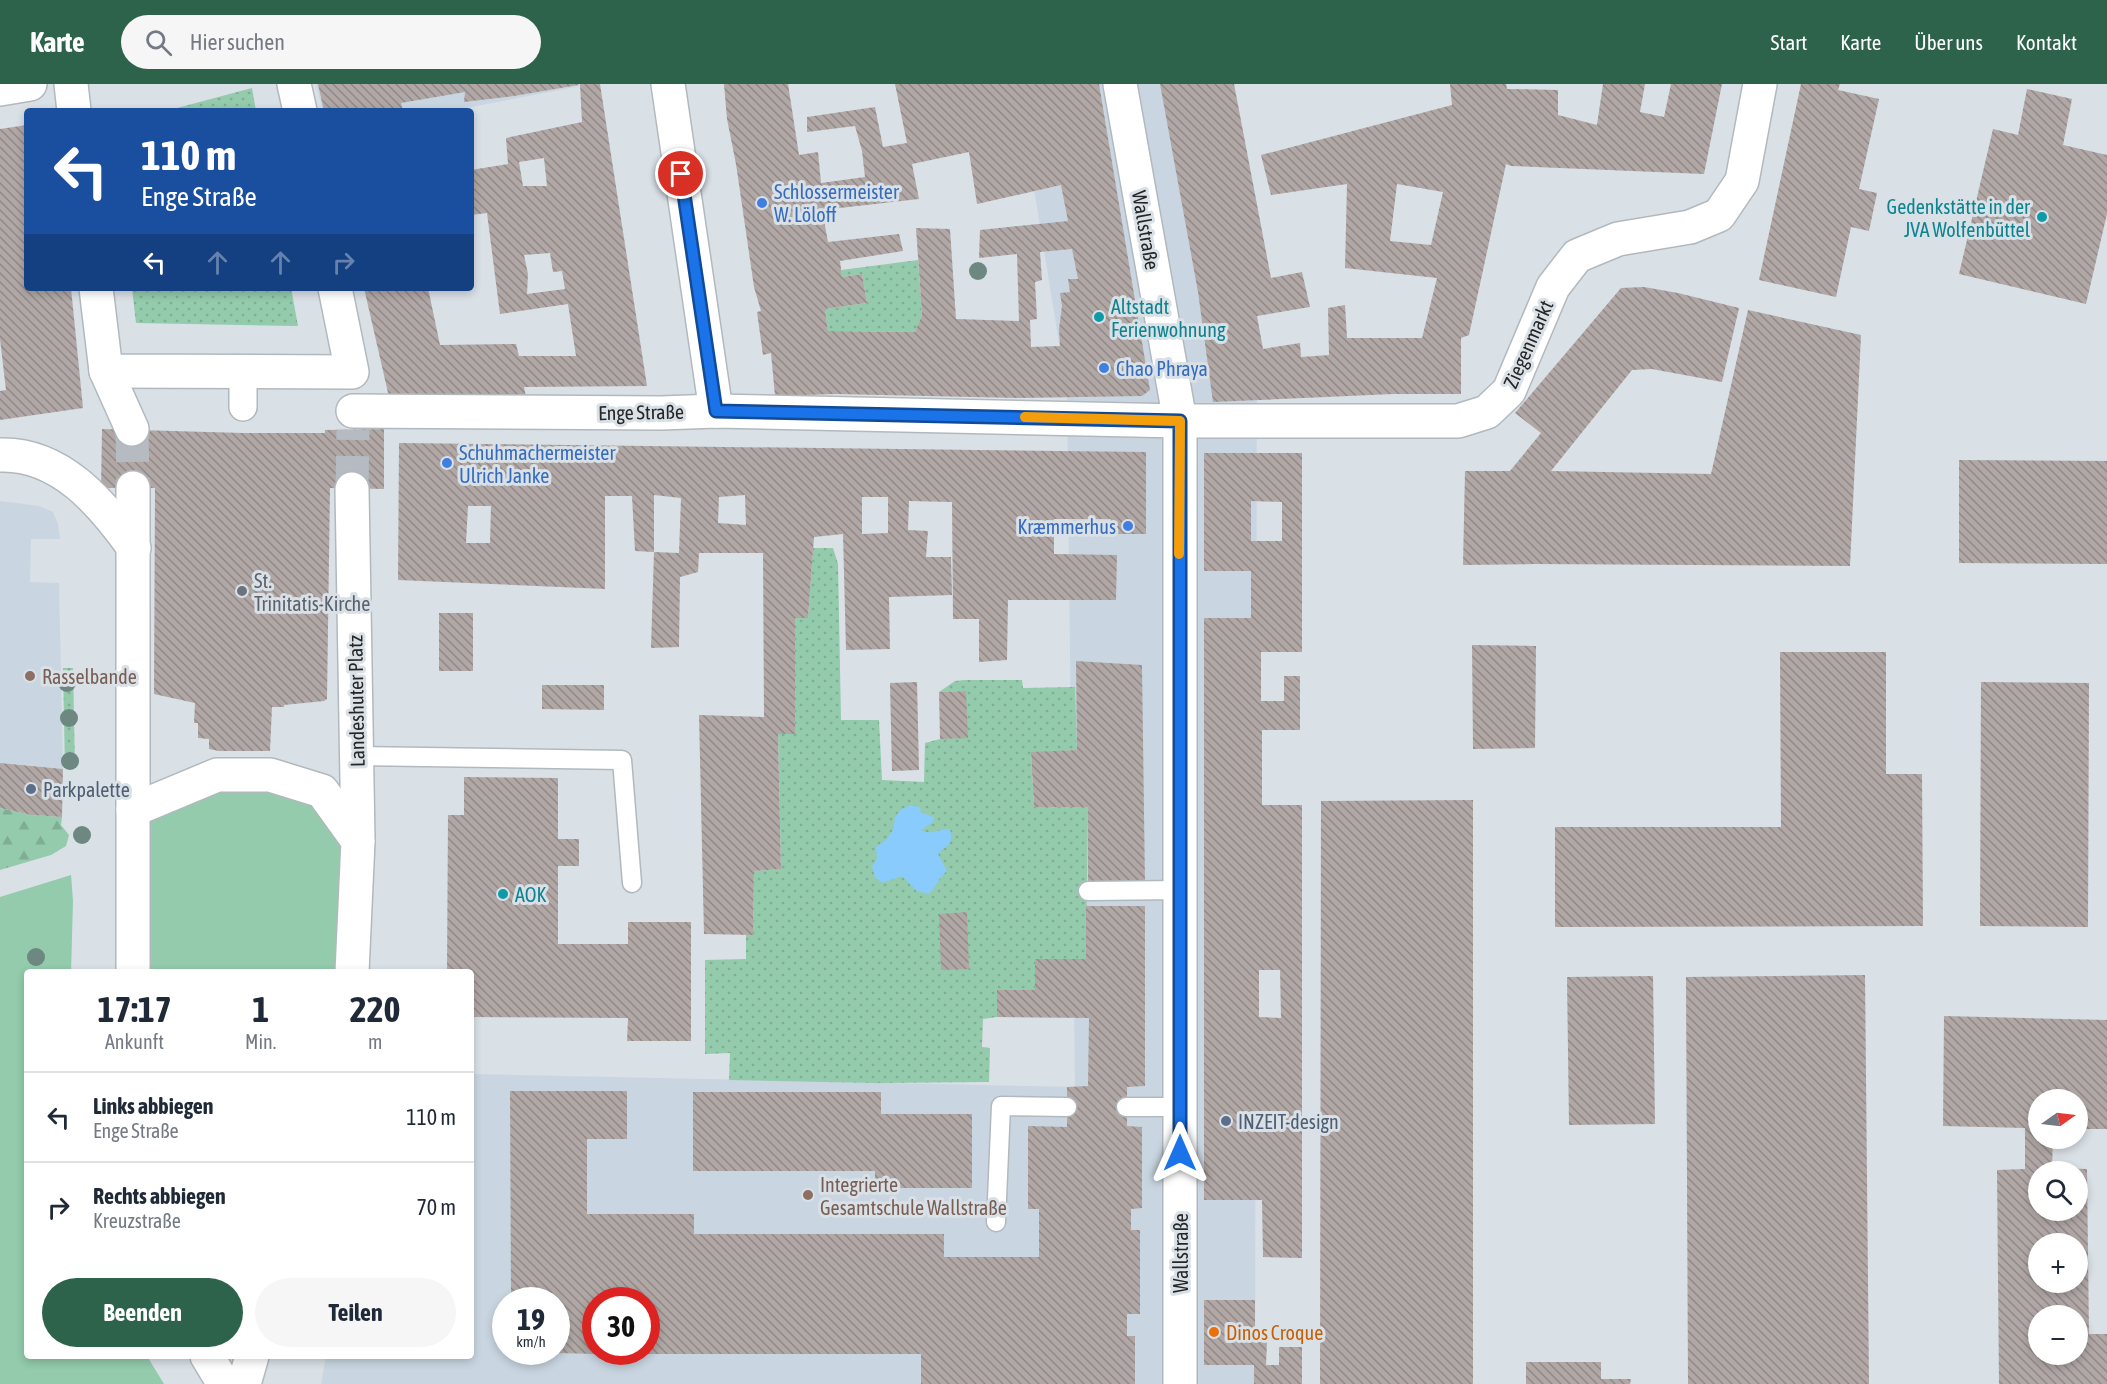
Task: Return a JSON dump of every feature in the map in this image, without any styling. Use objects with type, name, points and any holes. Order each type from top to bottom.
[{"type":"street","points":[[0,89],[30,84]]},
{"type":"street","points":[[71,84],[74,108]]},
{"type":"street","points":[[294,84],[299,108]]},
{"type":"street","points":[[668,84],[716,411]]},
{"type":"street","name":"Wallstraße","points":[[1120,84],[1180,421],[1180,1384]]},
{"type":"street","name":"Ziegenmarkt","points":[[1180,421],[1458,421],[1487,412],[1509,391],[1553,287],[1577,256],[1618,238],[1690,227],[1719,215],[1742,181],[1760,84]]},
{"type":"street","points":[[96,291],[106,371],[132,429]]},
{"type":"street","points":[[106,371],[352,372],[336,291]]},
{"type":"street","points":[[243,371],[243,407]]},
{"type":"street","name":"Enge Straße","points":[[352,372],[353,420],[390,412],[716,411],[1180,421]]},
{"type":"street","points":[[0,454],[35,458],[66,474],[99,504],[134,548]]},
{"type":"street","points":[[133,488],[133,969]]},
{"type":"street","name":"Landeshuter Platz","points":[[352,489],[358,841],[352,969]]},
{"type":"street","points":[[133,810],[217,775],[270,775],[322,791],[358,841]]},
{"type":"street","points":[[209,1359],[224,1384]]},
{"type":"street","points":[[244,1384],[251,1359]]},
{"type":"lane","points":[[356,756],[622,760],[632,883]]},
{"type":"lane","points":[[1088,891],[1179,890]]},
{"type":"lane","points":[[996,1222],[1001,1106],[1067,1107]]},
{"type":"lane","points":[[1126,1107],[1180,1107]]},
{"type":"shaded area","points":[[316,84],[591,84],[466,108],[322,108]]},
{"type":"shaded area","points":[[1017,84],[1209,84],[1257,336],[1255,1384],[321,1384],[325,1359],[474,1359],[474,1074],[1075,1087],[1067,392]]},
{"type":"shaded area","name":"Rasselbande","points":[[0,501],[39,506],[53,512],[58,524],[60,539],[31,539],[30,582],[59,583],[63,769],[0,763]]},
{"type":"green space","points":[[252,88],[255,108],[177,108]]},
{"type":"green space","points":[[918,260],[922,315],[915,332],[828,331],[825,309],[867,303],[862,274],[842,277],[841,270]]},
{"type":"green space","points":[[132,291],[292,291],[298,326],[136,323]]},
{"type":"green space","points":[[813,548],[833,548],[838,564],[841,720],[879,720],[882,780],[924,782],[925,743],[940,739],[966,691],[939,692],[955,681],[1022,680],[1023,688],[1075,687],[1077,750],[1031,753],[1034,807],[1088,807],[1086,959],[1035,959],[1035,990],[997,990],[997,1017],[983,1019],[982,1047],[990,1048],[989,1082],[875,1083],[729,1080],[730,1053],[705,1054],[705,960],[746,959],[746,934],[753,934],[754,871],[781,869],[778,734],[795,733],[795,618],[808,618]]},
{"type":"green space","points":[[63,668],[73,668],[75,768],[65,768]]},
{"type":"green space","points":[[217,775],[322,791],[358,841],[352,969],[133,969],[133,810]]},
{"type":"green space","points":[[0,808],[31,815],[62,817],[61,825],[69,835],[66,846],[51,855],[0,870]]},
{"type":"green space","points":[[71,875],[73,901],[71,969],[24,969],[24,1359],[149,1359],[164,1384],[0,1384],[0,897]]},
{"type":"water","points":[[911,805],[919,807],[922,813],[934,817],[933,822],[921,830],[932,832],[950,829],[950,842],[938,854],[947,871],[929,894],[917,891],[902,876],[882,883],[875,877],[872,866],[877,859],[876,847],[887,839],[894,828],[898,814]]},
{"type":"building","points":[[318,84],[578,84],[514,96],[464,102],[465,92],[401,103],[402,108],[323,108]]},
{"type":"building","points":[[580,84],[600,84],[647,386],[524,387],[526,397],[389,397],[365,291],[429,291],[440,345],[516,344],[519,356],[576,356],[568,304],[500,314],[487,213],[474,215],[474,170],[508,164],[506,138],[582,122]],"holes":[[[544,158],[547,186],[523,186],[519,162]],[[550,253],[553,272],[562,271],[565,289],[527,294],[528,274],[524,255]]]},
{"type":"building","points":[[724,84],[788,84],[799,155],[818,152],[821,183],[865,177],[862,151],[855,126],[807,132],[807,117],[875,107],[883,147],[907,143],[895,84],[1099,84],[1150,390],[1142,396],[1019,398],[836,394],[775,396],[771,353],[763,355],[757,312],[761,311],[754,287],[727,119]],"holes":[[[969,152],[977,204],[1061,185],[1068,221],[980,230],[979,258],[1017,254],[1019,321],[956,319],[950,229],[916,228],[922,315],[915,332],[828,331],[825,309],[867,303],[862,274],[842,277],[840,261],[903,251],[899,234],[828,242],[822,210],[919,199],[912,164]],[[1072,249],[1078,279],[1068,279],[1070,292],[1060,293],[1062,306],[1059,329],[1060,346],[1031,347],[1030,320],[1037,319],[1035,282],[1042,280],[1040,252]]]},
{"type":"building","points":[[1160,84],[1234,84],[1271,278],[1302,272],[1310,307],[1257,316],[1263,349],[1300,343],[1301,357],[1329,355],[1328,308],[1345,305],[1347,338],[1422,338],[1437,278],[1345,268],[1347,184],[1271,195],[1261,155],[1452,105],[1450,84],[1506,84],[1507,89],[1558,90],[1558,115],[1597,125],[1603,84],[1645,84],[1640,112],[1664,117],[1671,84],[1722,84],[1704,174],[1506,164],[1469,335],[1461,338],[1461,394],[1393,394],[1213,402],[1198,292]],"holes":[[[1397,184],[1443,192],[1431,245],[1390,241]]]},
{"type":"building","points":[[1801,84],[1840,84],[1838,90],[1879,99],[1859,189],[1877,193],[1869,231],[1851,227],[1836,297],[1759,280]]},
{"type":"building","points":[[2027,89],[2072,99],[2063,145],[2107,155],[2107,214],[2086,304],[1959,274],[1993,129],[2018,135]]},
{"type":"building","points":[[24,125],[24,291],[71,291],[83,408],[0,420],[0,391],[6,390],[0,339],[0,129]]},
{"type":"building","points":[[1644,287],[1739,308],[1722,382],[1652,369],[1632,370],[1551,471],[1711,474],[1748,310],[1861,335],[1850,566],[1463,565],[1465,471],[1510,471],[1541,433],[1515,413],[1621,288]]},
{"type":"building","name":"St. Trinitatis-Kirche","points":[[102,429],[325,433],[325,430],[384,429],[384,489],[330,488],[327,699],[272,707],[270,751],[209,749],[209,739],[198,738],[198,723],[194,723],[195,703],[154,694],[155,488],[101,488]]},
{"type":"building","points":[[399,443],[1146,452],[1146,534],[1111,534],[1111,519],[1054,519],[1054,554],[1117,555],[1116,600],[1008,600],[1007,660],[979,662],[979,619],[953,619],[952,502],[909,501],[908,530],[928,531],[926,557],[951,557],[952,595],[889,597],[890,649],[846,650],[843,534],[814,537],[808,618],[795,618],[795,734],[778,734],[781,869],[754,871],[753,935],[704,934],[699,715],[764,717],[763,553],[699,553],[698,572],[680,577],[679,647],[651,648],[654,552],[635,551],[632,496],[605,496],[605,589],[398,580]],"holes":[[[654,495],[681,498],[679,553],[654,552]],[[745,495],[746,525],[718,523],[719,497]],[[862,497],[888,497],[888,533],[862,534]],[[468,506],[491,506],[490,543],[466,543]]]},
{"type":"building","points":[[1204,453],[1302,453],[1302,652],[1261,652],[1261,701],[1284,701],[1284,676],[1300,676],[1300,730],[1262,730],[1262,805],[1302,805],[1302,1258],[1263,1257],[1262,1200],[1204,1200],[1204,618],[1251,618],[1251,571],[1204,571]],"holes":[[[1251,501],[1282,502],[1282,541],[1251,541]],[[1259,970],[1280,970],[1281,1018],[1259,1017]]]},
{"type":"building","points":[[1959,460],[2107,461],[2107,564],[1959,563]]},
{"type":"building","points":[[439,613],[473,613],[473,671],[439,671]]},
{"type":"building","points":[[1472,645],[1536,646],[1535,748],[1473,749]]},
{"type":"building","points":[[1780,652],[1886,652],[1886,774],[1922,774],[1923,926],[1555,927],[1555,827],[1781,827]]},
{"type":"building","points":[[1076,661],[1142,665],[1145,883],[1088,883],[1088,807],[1034,807],[1031,752],[1077,750]]},
{"type":"building","points":[[917,682],[919,770],[892,771],[890,683]]},
{"type":"building","points":[[1981,682],[2089,683],[2088,927],[1980,926]]},
{"type":"building","points":[[542,685],[604,685],[604,710],[542,709]]},
{"type":"building","points":[[966,691],[968,738],[940,739],[939,692]]},
{"type":"building","name":"Parkpalette","points":[[0,763],[63,769],[62,817],[31,815],[0,808]]},
{"type":"building","name":"AOK","points":[[464,777],[558,778],[558,839],[579,839],[579,866],[558,866],[558,944],[628,944],[628,922],[691,922],[691,1041],[627,1041],[628,1018],[474,1017],[474,969],[447,969],[448,815],[464,815]]},
{"type":"building","points":[[1473,800],[1473,1384],[1320,1384],[1321,801]]},
{"type":"building","points":[[1086,906],[1145,906],[1145,1086],[1127,1087],[1127,1126],[1142,1127],[1142,1208],[1131,1209],[1131,1230],[1140,1230],[1140,1314],[1127,1314],[1127,1336],[1135,1336],[1135,1384],[921,1384],[921,1354],[660,1354],[660,1287],[582,1287],[582,1354],[570,1353],[570,1287],[511,1287],[510,1091],[627,1091],[627,1139],[587,1139],[587,1214],[694,1214],[694,1234],[944,1234],[944,1257],[1039,1257],[1039,1209],[1028,1209],[1028,1126],[1067,1127],[1067,1087],[1088,1086],[1089,1018],[997,1017],[997,990],[1035,990],[1035,959],[1086,959]]},
{"type":"building","points":[[967,912],[969,969],[941,970],[939,914]]},
{"type":"building","points":[[1865,975],[1869,1384],[1688,1384],[1686,977]]},
{"type":"building","points":[[1653,976],[1655,1124],[1569,1125],[1567,977]]},
{"type":"building","points":[[1944,1016],[2107,1020],[2107,1129],[2088,1129],[2088,1089],[2028,1089],[2028,1149],[2053,1149],[2052,1161],[2028,1161],[2028,1221],[2088,1221],[2088,1233],[2028,1233],[2028,1293],[2088,1293],[2088,1252],[2089,1334],[2107,1334],[2107,1384],[1999,1384],[1997,1170],[2025,1169],[2025,1128],[1943,1126]]},
{"type":"building","points":[[693,1092],[881,1092],[881,1114],[972,1114],[972,1188],[875,1188],[875,1171],[693,1171]]},
{"type":"building","points":[[1204,1300],[1255,1300],[1255,1342],[1267,1342],[1266,1365],[1279,1365],[1279,1347],[1302,1347],[1302,1384],[1254,1384],[1254,1365],[1204,1365]]},
{"type":"building","points":[[1526,1362],[1601,1362],[1601,1379],[1631,1379],[1630,1384],[1526,1384]]},
{"type":"tunnel","points":[[132,429],[133,488]]},
{"type":"tunnel","points":[[352,489],[353,430]]},
{"type":"slow traffic","points":[[1025,417],[1180,421],[1179,554]]},
{"type":"place","name":"Schlossermeister W. Löloff","points":[[762,203]]},
{"type":"place","name":"Gedenkstätte in der JVA Wolfenbüttel","points":[[2042,217]]},
{"type":"place","name":"Altstadt Ferienwohnung","points":[[1099,317]]},
{"type":"place","name":"Chao Phraya","points":[[1104,368]]},
{"type":"place","name":"Schuhmachermeister Ulrich Janke","points":[[447,463]]},
{"type":"place","name":"Kræmmerhus","points":[[1128,526]]},
{"type":"place","name":"St. Trinitatis-Kirche","points":[[242,591]]},
{"type":"place","name":"Rasselbande","points":[[30,676]]},
{"type":"place","name":"Parkpalette","points":[[31,789]]},
{"type":"place","name":"AOK","points":[[503,894]]},
{"type":"place","name":"INZEIT-design","points":[[1226,1121]]},
{"type":"place","name":"Integrierte Gesamtschule Wallstraße","points":[[808,1195]]},
{"type":"place","name":"Dinos Croque","points":[[1214,1332]]},
{"type":"route","points":[[681,174],[716,411],[1180,421],[1180,1153]]}]
